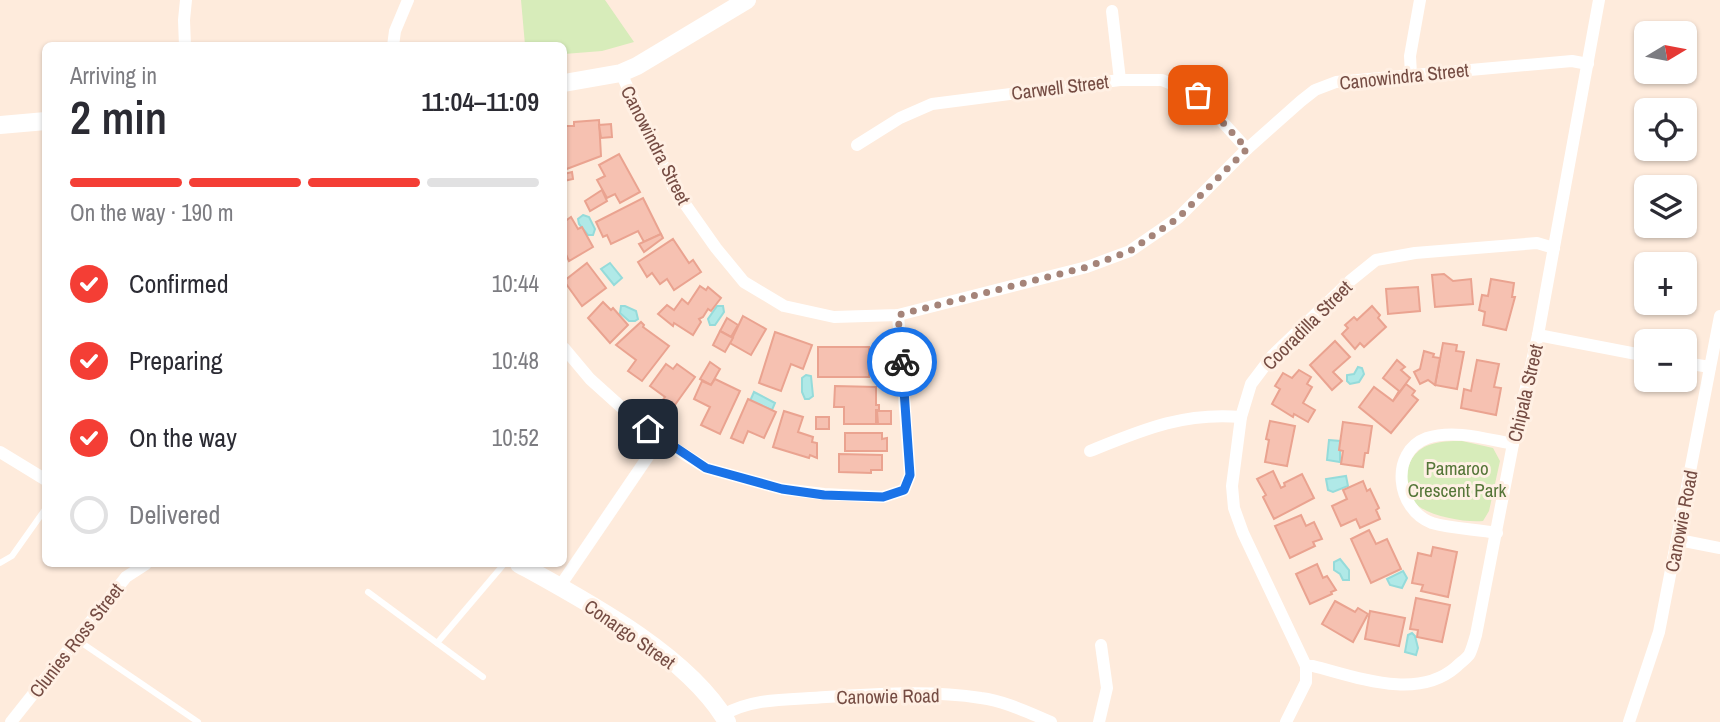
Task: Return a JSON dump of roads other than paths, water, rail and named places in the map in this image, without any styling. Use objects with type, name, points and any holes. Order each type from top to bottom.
[{"type":"street","points":[[185,42],[186,0]]},
{"type":"street","points":[[394,42],[395,31],[408,0]]},
{"type":"street","points":[[567,82],[621,73],[664,51],[747,0]]},
{"type":"street","points":[[1411,74],[1410,56],[1420,0]]},
{"type":"street","name":"Chipala Street","points":[[1307,666],[1403,685],[1435,680],[1451,672],[1469,656],[1476,635],[1513,444],[1538,335],[1600,0]]},
{"type":"street","points":[[1112,10],[1120,80]]},
{"type":"street","name":"Canowindra Street","points":[[621,73],[673,187],[744,282],[784,306],[834,317],[898,315],[1087,267],[1130,251],[1178,218],[1247,149],[1315,90],[1336,82],[1573,61],[1588,64]]},
{"type":"street","name":"Carwell Street","points":[[857,145],[900,118],[932,104],[1120,80],[1162,80],[1198,95],[1247,149]]},
{"type":"street","points":[[0,125],[42,121]]},
{"type":"street","name":"Cooradilla Street","points":[[1307,666],[1243,533],[1234,508],[1232,486],[1241,417],[1251,384],[1273,355],[1350,281],[1376,260],[1415,253],[1536,243],[1554,248]]},
{"type":"street","points":[[567,352],[590,379],[660,439],[706,468],[782,489],[824,495],[883,497],[904,490],[910,475],[898,315]]},
{"type":"street","name":"Canowie Road","points":[[1629,722],[1659,632],[1679,540],[1720,316]]},
{"type":"street","points":[[1538,335],[1634,353]]},
{"type":"street","points":[[1697,365],[1710,367]]},
{"type":"street","points":[[1090,451],[1177,419],[1212,415],[1241,417]]},
{"type":"street","points":[[1497,533],[1431,523],[1408,503],[1402,489],[1402,471],[1412,448],[1425,439],[1441,434],[1513,444]]},
{"type":"street","points":[[560,586],[660,439]]},
{"type":"street","points":[[0,452],[42,478]]},
{"type":"street","points":[[1679,540],[1720,548]]},
{"type":"street","name":"Clunies Ross Street","points":[[11,722],[126,577],[141,567]]},
{"type":"street","name":"Conargo Street","points":[[525,567],[560,586],[641,638],[697,682],[725,719]]},
{"type":"street","points":[[1099,722],[1107,688],[1101,645]]},
{"type":"street","points":[[1286,722],[1306,682],[1307,666]]},
{"type":"street","name":"Canowie Road","points":[[725,719],[738,707],[764,701],[887,694],[940,694],[983,698],[1051,722]]},
{"type":"lane","points":[[0,563],[12,556],[42,514]]},
{"type":"lane","points":[[437,643],[501,567]]},
{"type":"lane","points":[[368,592],[483,677]]},
{"type":"lane","points":[[76,639],[198,722]]},
{"type":"water","points":[[583,215],[589,217],[595,229],[593,235],[588,235],[579,224],[578,219]]},
{"type":"water","points":[[610,263],[622,278],[614,285],[601,269]]},
{"type":"water","points":[[621,306],[636,311],[638,319],[629,321],[620,313]]},
{"type":"water","points":[[717,306],[723,306],[724,312],[715,325],[710,325],[708,319]]},
{"type":"water","points":[[1358,367],[1362,368],[1364,374],[1359,382],[1350,384],[1347,375],[1354,374]]},
{"type":"water","points":[[811,376],[813,396],[809,399],[805,399],[802,392],[802,378]]},
{"type":"water","points":[[754,392],[775,403],[772,410],[750,401]]},
{"type":"water","points":[[1329,440],[1340,441],[1340,462],[1327,460]]},
{"type":"water","points":[[1346,476],[1348,486],[1333,492],[1328,490],[1326,479]]},
{"type":"water","points":[[1340,559],[1349,570],[1349,580],[1343,580],[1334,570],[1334,562]]},
{"type":"water","points":[[1403,571],[1407,578],[1402,588],[1390,585],[1387,579]]},
{"type":"water","points":[[1412,633],[1418,648],[1416,655],[1405,652],[1408,635]]},
{"type":"park label","name":"Pamaroo Crescent Park","points":[[1457,479]]}]
